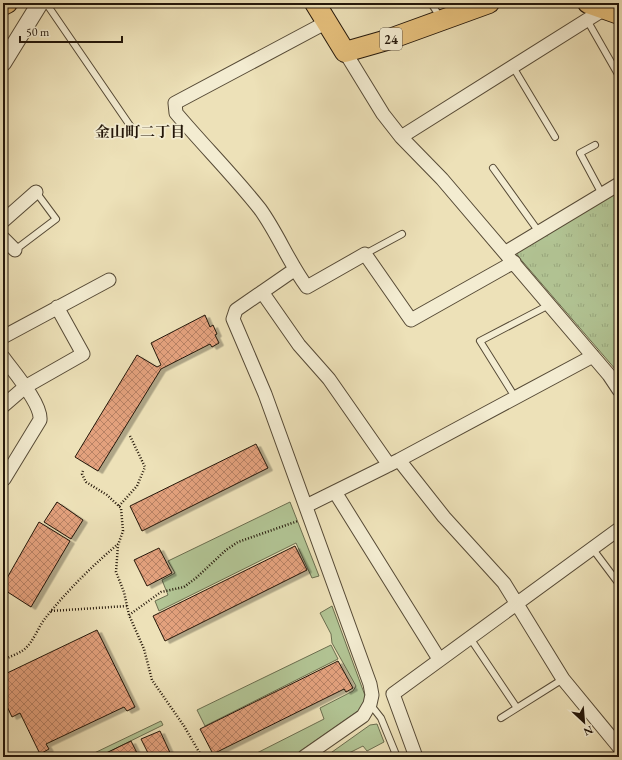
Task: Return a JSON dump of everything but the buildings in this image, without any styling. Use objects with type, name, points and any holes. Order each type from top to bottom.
[{"type":"main road","points":[[3,5],[7,3]]},
{"type":"main road","points":[[315,3],[345,52]]},
{"type":"main road","name":"24","points":[[345,52],[387,40],[489,3]]},
{"type":"street","points":[[3,63],[40,3]]},
{"type":"street","points":[[401,137],[600,11]]},
{"type":"street","points":[[327,22],[175,103],[176,113],[259,209],[276,235],[294,270],[307,287],[365,254],[410,320],[510,257],[539,232],[619,184]]},
{"type":"street","points":[[345,52],[383,114],[401,137],[442,179],[510,257],[609,375],[619,390]]},
{"type":"street","points":[[3,221],[36,192]]},
{"type":"street","points":[[3,238],[15,250]]},
{"type":"street","points":[[294,270],[236,310],[233,319],[265,394],[370,684],[372,695],[370,704],[363,716],[304,757]]},
{"type":"street","points":[[3,337],[109,280]]},
{"type":"street","points":[[262,292],[299,346],[329,379],[394,462],[504,583],[563,679],[619,747]]},
{"type":"street","points":[[3,406],[25,387],[83,354],[57,307]]},
{"type":"street","points":[[306,506],[394,462],[593,356]]},
{"type":"street","points":[[3,357],[25,387],[41,414],[40,420],[3,480]]},
{"type":"street","points":[[335,492],[439,659]]},
{"type":"street","points":[[416,757],[393,694],[619,529]]},
{"type":"lane","points":[[46,3],[132,127]]},
{"type":"lane","points":[[432,3],[441,20]]},
{"type":"lane","points":[[600,11],[619,76]]},
{"type":"lane","points":[[513,67],[555,137]]},
{"type":"lane","points":[[595,146],[580,153],[602,194]]},
{"type":"lane","points":[[494,168],[539,232]]},
{"type":"lane","points":[[15,250],[56,219],[36,192]]},
{"type":"lane","points":[[365,254],[402,234]]},
{"type":"lane","points":[[515,397],[480,341],[549,305]]},
{"type":"lane","points":[[592,548],[619,584]]},
{"type":"lane","points":[[470,637],[517,708]]},
{"type":"lane","points":[[501,718],[563,679]]},
{"type":"lane","points":[[370,704],[381,718],[397,757]]},
{"type":"path","points":[[119,506],[137,486],[145,467],[130,436]]},
{"type":"path","points":[[83,471],[82,474],[86,482],[107,495],[122,508],[123,531],[118,544],[116,572],[124,592],[129,615],[144,649],[152,680],[184,726],[202,757]]},
{"type":"path","points":[[129,615],[161,592],[184,587],[226,550],[238,542],[298,521]]},
{"type":"path","points":[[3,660],[24,650],[51,611],[85,574],[118,544]]},
{"type":"path","points":[[51,611],[127,606]]},
{"type":"green space","points":[[614,193],[619,193],[619,369],[616,370],[517,255],[517,251]]},
{"type":"green space","points":[[290,502],[319,576],[312,578],[296,543],[159,611],[155,601],[168,595],[162,580],[175,573],[168,561]]},
{"type":"green space","points":[[332,606],[367,701],[361,709],[292,757],[249,757],[324,719],[320,708],[353,691],[356,686],[332,643],[331,634],[320,613]]},
{"type":"green space","points":[[331,645],[338,659],[205,726],[197,710]]},
{"type":"green space","points":[[161,721],[163,725],[98,757],[86,757]]},
{"type":"green space","points":[[377,724],[384,742],[367,751],[363,746],[341,757],[325,757],[370,725]]},
{"type":"district","name":"金山町二丁目","points":[[140,132]]}]
